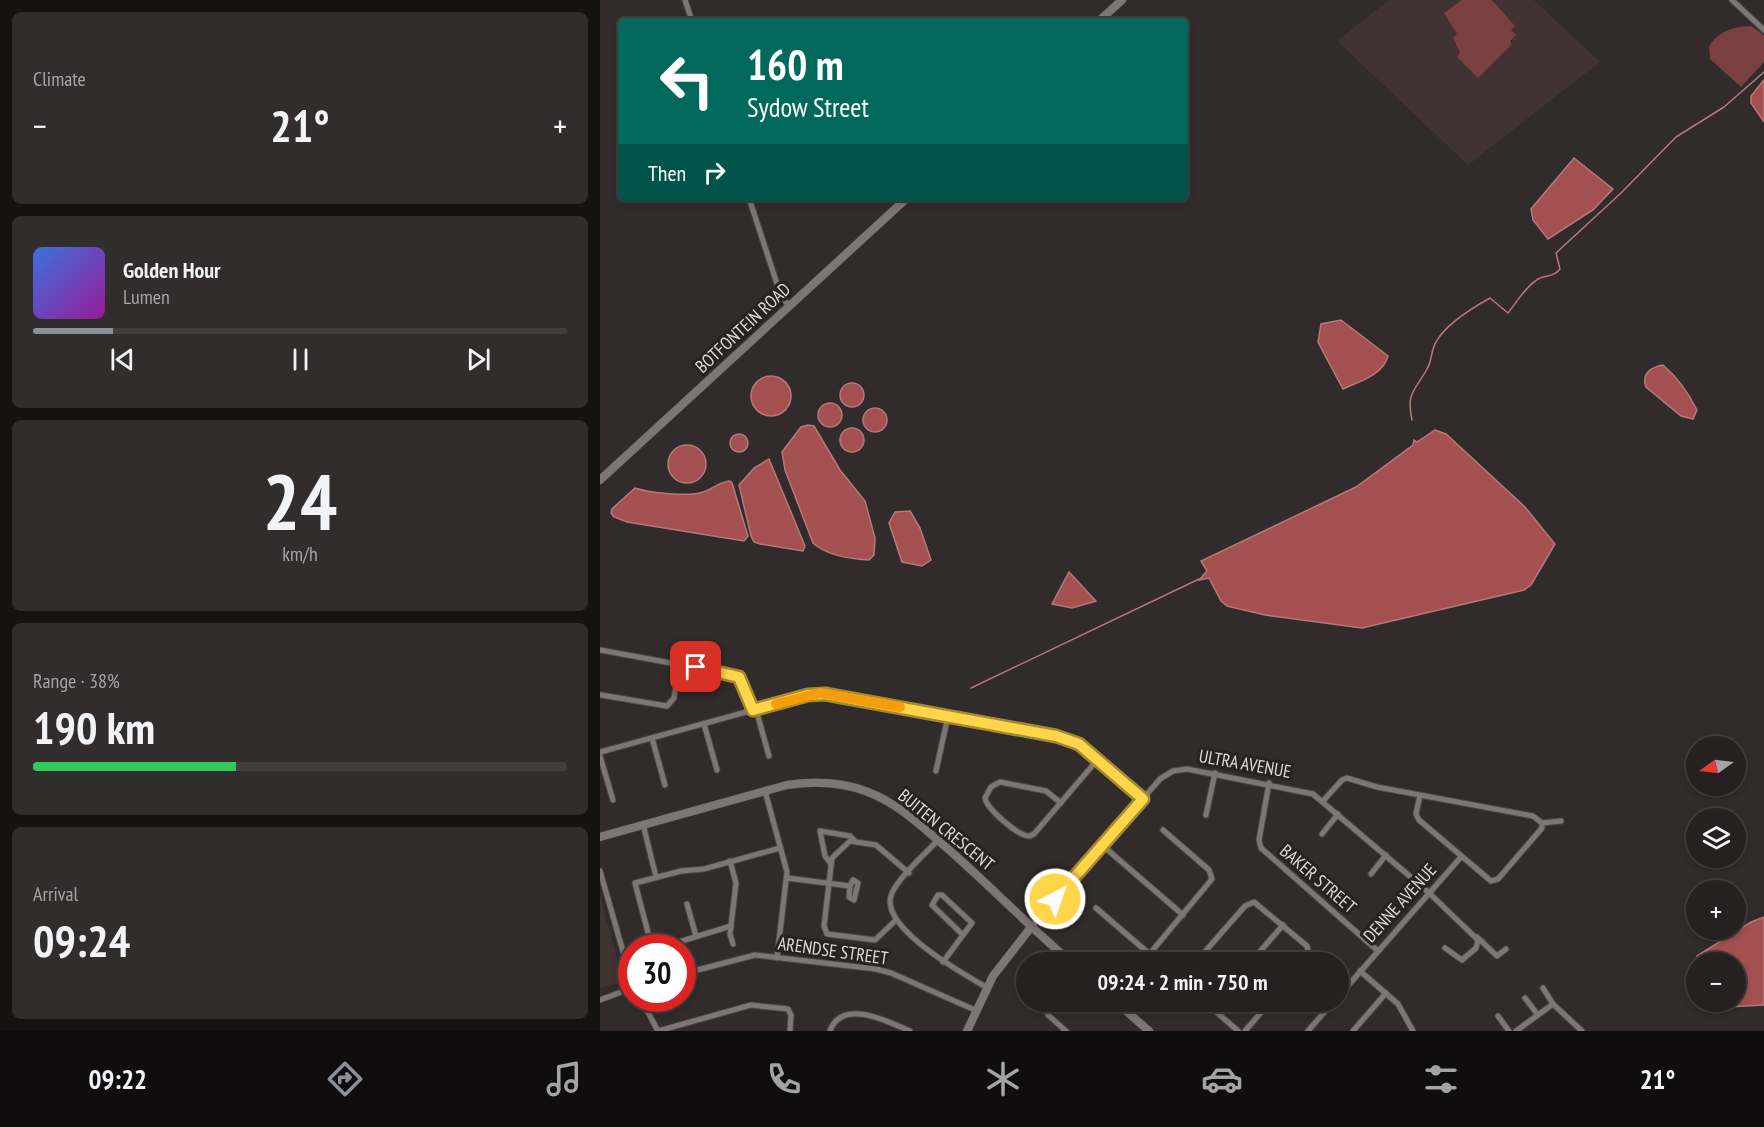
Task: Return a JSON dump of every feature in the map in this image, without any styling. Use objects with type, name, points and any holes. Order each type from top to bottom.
[{"type":"street","points":[[685,0],[691,18]]},
{"type":"street","points":[[1102,18],[1122,0]]},
{"type":"street","points":[[1732,0],[1764,30]]},
{"type":"street","points":[[750,201],[781,296],[789,306]]},
{"type":"street","name":"BOTFONTEIN ROAD","points":[[600,480],[904,201]]},
{"type":"street","points":[[600,650],[736,675],[743,683],[753,710],[757,713],[769,756]]},
{"type":"street","points":[[601,695],[668,706],[674,698],[679,664]]},
{"type":"street","points":[[613,800],[600,754],[820,693],[1067,739],[1079,744],[1098,759],[1143,799]]},
{"type":"street","points":[[936,771],[948,716]]},
{"type":"street","points":[[704,724],[717,770]]},
{"type":"street","points":[[652,738],[665,785]]},
{"type":"street","points":[[1061,802],[1046,791],[1000,782],[994,784],[986,798],[988,806],[1026,837],[1034,834],[1098,759]]},
{"type":"street","name":"ULTRA AVENUE","points":[[967,1031],[986,987],[1032,926],[1160,779],[1173,771],[1187,769],[1307,791],[1323,801],[1386,855],[1496,956],[1506,949]]},
{"type":"street","points":[[1206,815],[1215,774]]},
{"type":"street","points":[[1323,801],[1342,780],[1347,778],[1420,795],[1536,817],[1542,823]]},
{"type":"street","name":"BUITEN CRESCENT","points":[[600,837],[787,785],[819,783],[866,791],[897,807],[938,840],[1059,952]]},
{"type":"street","name":"BAKER STREET","points":[[1269,783],[1259,840],[1261,848],[1378,951]]},
{"type":"street","points":[[765,791],[787,878],[777,958]]},
{"type":"street","points":[[1420,795],[1417,818],[1489,880],[1495,881],[1539,833],[1542,823]]},
{"type":"street","points":[[1322,834],[1338,814]]},
{"type":"street","points":[[1542,823],[1561,820]]},
{"type":"street","points":[[643,824],[656,877]]},
{"type":"street","points":[[1151,952],[1210,884],[1212,876],[1163,830]]},
{"type":"street","points":[[831,864],[825,856],[820,831],[850,836],[854,840]]},
{"type":"street","points":[[896,920],[875,940],[829,935],[824,926],[831,864],[834,855],[849,841],[854,840],[876,845],[909,873]]},
{"type":"street","points":[[938,840],[891,895],[896,920],[943,962],[986,987]]},
{"type":"street","points":[[1102,845],[1183,915]]},
{"type":"street","points":[[648,934],[635,883],[780,848]]},
{"type":"street","points":[[1371,874],[1386,855]]},
{"type":"street","name":"DENNE AVENUE","points":[[1349,984],[1461,857]]},
{"type":"street","points":[[730,861],[736,883],[731,926],[733,944]]},
{"type":"street","points":[[600,871],[618,936]]},
{"type":"street","points":[[787,878],[850,886]]},
{"type":"street","points":[[943,962],[972,923],[942,895],[938,895],[932,905],[963,935]]},
{"type":"street","points":[[687,903],[695,934]]},
{"type":"street","points":[[1205,952],[1249,903],[1259,904],[1308,948],[1309,952]]},
{"type":"street","points":[[1096,908],[1147,952]]},
{"type":"street","points":[[1260,952],[1283,925]]},
{"type":"street","points":[[696,936],[731,926]]},
{"type":"street","points":[[1445,948],[1462,960],[1476,948],[1476,936]]},
{"type":"street","name":"ARENDSE STREET","points":[[696,970],[746,957],[777,958],[883,971],[975,1010]]},
{"type":"street","points":[[1360,971],[1400,1007],[1413,1031]]},
{"type":"street","points":[[1543,988],[1552,1005],[1582,1031]]},
{"type":"street","points":[[600,1000],[618,992]]},
{"type":"street","points":[[1353,1031],[1386,993]]},
{"type":"street","points":[[1525,998],[1538,1015]]},
{"type":"street","points":[[648,1012],[658,1031],[751,1005],[788,1009],[790,1031]]},
{"type":"street","points":[[1516,1031],[1552,1005]]},
{"type":"street","points":[[1047,1012],[1066,1031]]},
{"type":"street","points":[[1127,1012],[1149,1031]]},
{"type":"street","points":[[1216,1012],[1238,1031]]},
{"type":"street","points":[[1245,1031],[1261,1012]]},
{"type":"street","points":[[1308,1031],[1325,1012]]},
{"type":"street","points":[[830,1031],[842,1016],[851,1014],[876,1017],[910,1031]]},
{"type":"street","points":[[1498,1016],[1509,1031]]},
{"type":"shaded area","points":[[1389,0],[1462,0],[1445,14],[1458,34],[1453,38],[1460,52],[1506,48],[1512,44],[1511,30],[1514,26],[1492,0],[1534,0],[1600,62],[1468,165],[1337,41]]},
{"type":"shaded area","points":[[1462,0],[1492,0],[1515,26],[1511,30],[1516,35],[1510,41],[1512,44],[1478,78],[1457,57],[1460,52],[1453,38],[1457,34],[1444,13]]},
{"type":"shaded area","points":[[1751,26],[1764,35],[1764,62],[1741,87],[1710,59],[1709,46],[1727,30]]},
{"type":"shaded area","points":[[1764,80],[1764,122],[1751,103],[1751,96]]},
{"type":"shaded area","points":[[1574,158],[1613,189],[1593,210],[1548,239],[1533,220],[1531,209]]},
{"type":"shaded area","points":[[1341,320],[1388,356],[1376,373],[1343,389],[1318,342],[1321,324]]},
{"type":"shaded area","points":[[1663,365],[1694,404],[1697,410],[1693,419],[1681,416],[1646,387],[1645,378],[1648,372]]},
{"type":"shaded area","points":[[771,376],[785,382],[791,396],[785,410],[771,416],[757,410],[751,396],[757,382]]},
{"type":"shaded area","points":[[852,383],[857,384],[863,390],[863,400],[857,406],[852,407],[847,406],[841,400],[840,395],[841,390],[847,384]]},
{"type":"shaded area","points":[[830,403],[835,404],[841,410],[841,420],[835,426],[830,427],[825,426],[819,420],[818,415],[819,410],[825,404]]},
{"type":"shaded area","points":[[875,408],[880,409],[886,415],[886,425],[880,431],[875,432],[870,431],[864,425],[863,420],[864,415],[870,409]]},
{"type":"shaded area","points":[[814,426],[840,470],[865,501],[875,538],[874,555],[869,560],[832,553],[813,543],[785,470],[782,452],[801,427]]},
{"type":"shaded area","points":[[852,428],[857,429],[863,435],[863,445],[857,451],[852,452],[847,451],[841,445],[840,440],[841,435],[847,429]]},
{"type":"shaded area","points":[[1435,430],[1446,434],[1525,507],[1555,544],[1531,585],[1524,590],[1362,628],[1265,615],[1227,606],[1221,601],[1209,578],[1199,580],[1207,571],[1201,561],[1356,487],[1413,445],[1414,440],[1417,442]]},
{"type":"shaded area","points":[[739,434],[745,437],[748,443],[745,449],[739,452],[733,449],[730,443],[733,437]]},
{"type":"shaded area","points":[[687,445],[701,450],[706,464],[701,478],[687,483],[673,478],[668,464],[673,450]]},
{"type":"shaded area","points":[[769,459],[805,546],[803,551],[760,544],[754,542],[751,536],[739,485],[754,468]]},
{"type":"shaded area","points":[[730,481],[748,536],[744,541],[627,522],[614,517],[611,513],[612,509],[635,488],[659,493],[689,494],[703,492]]},
{"type":"shaded area","points":[[910,511],[920,528],[931,560],[922,566],[902,562],[889,523],[895,512]]},
{"type":"shaded area","points":[[1069,572],[1096,601],[1072,608],[1052,604]]},
{"type":"shaded area","points":[[600,896],[618,962],[618,983],[600,988]]},
{"type":"shaded area","points":[[1764,917],[1764,1005],[1746,1006],[1746,952],[1703,952],[1722,940],[1746,940],[1746,925]]},
{"type":"waterway","points":[[1412,420],[1411,397],[1429,366],[1436,342],[1446,329],[1490,298],[1508,313],[1533,282],[1558,272],[1560,269],[1556,253],[1621,193],[1676,137],[1724,107],[1764,72]]},
{"type":"waterway","points":[[971,688],[1199,579]]},
{"type":"slow traffic","points":[[776,704],[820,693],[900,707]]},
{"type":"route","points":[[696,667],[730,673],[739,677],[753,710],[808,695],[825,694],[1056,736],[1079,744],[1143,799],[1055,899]]}]
